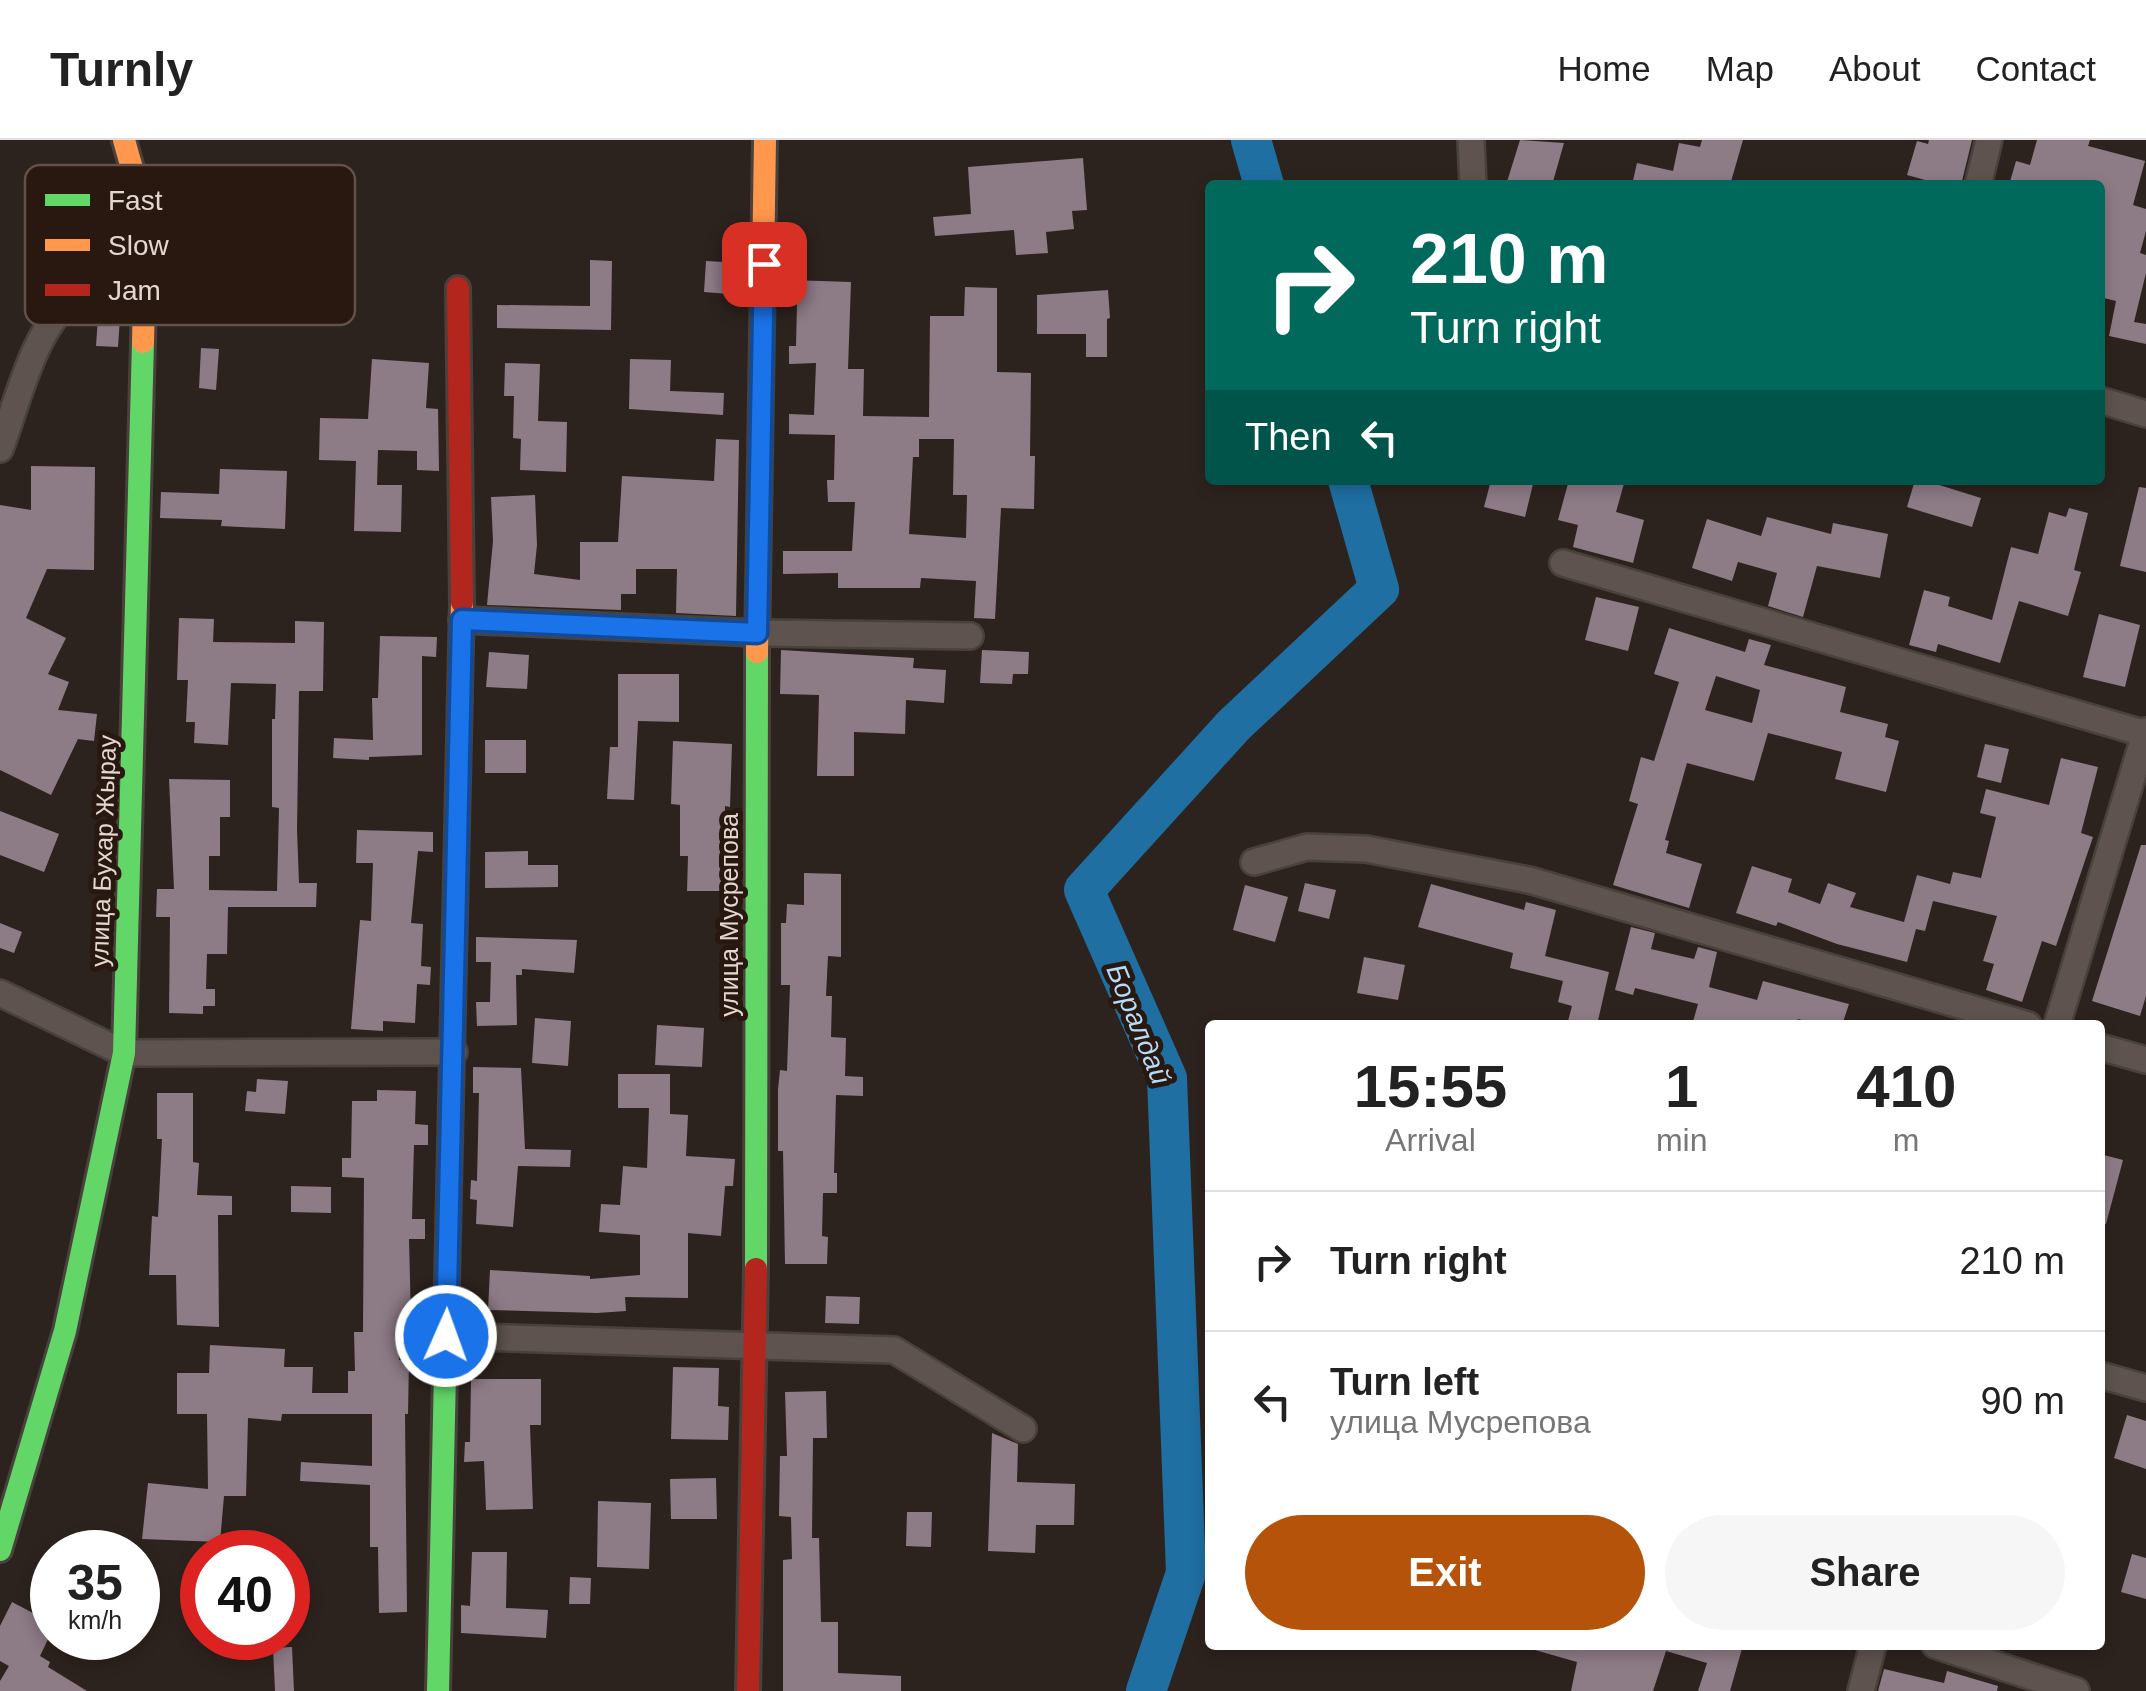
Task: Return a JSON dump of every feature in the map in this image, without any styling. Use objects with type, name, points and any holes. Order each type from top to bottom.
[{"type":"street","name":"улица Бухар Жырау","points":[[124,140],[131,165]]},
{"type":"street","name":"улица Мусрепова","points":[[748,1691],[756,1346],[757,633],[764,140]]},
{"type":"street","points":[[1471,140],[1473,180]]},
{"type":"street","points":[[1979,180],[1989,140]]},
{"type":"street","points":[[438,1691],[462,620],[458,288]]},
{"type":"street","points":[[0,449],[42,337],[51,325]]},
{"type":"street","name":"улица Бухар Жырау","points":[[1,1547],[66,1330],[124,1053],[143,325]]},
{"type":"street","points":[[2105,402],[2146,414]]},
{"type":"street","points":[[1563,562],[2146,733],[2059,1020]]},
{"type":"street","points":[[462,620],[757,633],[970,636]]},
{"type":"street","points":[[1254,862],[1307,847],[1366,849],[1529,880],[2011,1020]]},
{"type":"street","points":[[0,994],[124,1053],[454,1052]]},
{"type":"street","points":[[2105,1048],[2146,1060]]},
{"type":"street","points":[[446,1336],[894,1350],[1023,1428]]},
{"type":"street","points":[[2105,1376],[2146,1388]]},
{"type":"street","points":[[1861,1691],[1871,1650]]},
{"type":"street","points":[[1950,1650],[2076,1691]]},
{"type":"building","points":[[1520,140],[1564,143],[1553,180],[1508,180]]},
{"type":"building","points":[[1702,140],[1743,140],[1731,180],[1633,180],[1637,163],[1673,171],[1679,143],[1700,147]]},
{"type":"building","points":[[1929,140],[1972,140],[1962,180],[1925,180],[1907,175],[1917,141],[1928,144]]},
{"type":"building","points":[[2037,140],[2090,140],[2088,146],[2145,161],[2133,205],[2146,209],[2140,253],[2146,255],[2146,273],[2134,322],[2146,324],[2146,344],[2109,336],[2116,301],[2105,298],[2105,180],[2010,180],[2016,161],[2030,165]]},
{"type":"building","points":[[1083,158],[1087,210],[1072,211],[1074,229],[1046,232],[1048,253],[1016,255],[1014,230],[935,236],[933,217],[971,214],[968,167]]},
{"type":"building","points":[[590,260],[612,261],[611,330],[497,328],[497,305],[590,306]]},
{"type":"building","points":[[706,261],[742,263],[741,295],[704,292]]},
{"type":"building","points":[[789,280],[851,282],[848,369],[864,369],[863,416],[929,417],[930,316],[964,316],[965,287],[997,288],[997,372],[1031,373],[1030,456],[1035,456],[1034,509],[1001,508],[995,619],[974,618],[976,581],[921,578],[920,588],[838,588],[838,573],[783,574],[783,551],[852,551],[855,502],[828,502],[827,480],[834,480],[835,435],[789,434],[789,414],[814,415],[816,363],[789,364],[789,346],[796,346],[797,304],[788,304]],"holes":[[[919,439],[954,439],[953,495],[967,495],[966,538],[909,534],[913,457],[919,457]]]},
{"type":"building","points":[[1108,290],[1107,357],[1086,357],[1086,334],[1037,334],[1037,295]]},
{"type":"building","points":[[97,325],[120,325],[118,347],[96,346]]},
{"type":"building","points":[[201,348],[219,349],[216,390],[199,388]]},
{"type":"building","points":[[372,359],[429,363],[426,408],[438,409],[439,471],[417,470],[417,451],[378,450],[377,485],[402,485],[401,532],[354,531],[356,461],[319,460],[320,418],[368,419]]},
{"type":"building","points":[[630,359],[671,360],[670,391],[724,393],[723,415],[629,409]]},
{"type":"building","points":[[505,363],[540,364],[538,421],[567,422],[566,472],[520,470],[521,439],[513,438],[514,396],[504,396]]},
{"type":"building","points":[[716,439],[739,440],[736,616],[676,613],[677,569],[636,569],[636,594],[621,594],[621,610],[487,605],[493,541],[491,497],[535,495],[534,574],[580,580],[580,542],[618,542],[622,476],[714,481]]},
{"type":"building","points":[[31,466],[95,467],[94,570],[47,569],[26,618],[66,638],[48,674],[69,682],[58,710],[97,714],[94,741],[78,739],[51,795],[0,770],[0,505],[31,510]]},
{"type":"building","points":[[220,469],[287,471],[285,529],[221,526],[222,520],[160,518],[161,492],[219,494]]},
{"type":"building","points":[[1490,485],[1533,485],[1525,517],[1484,507]]},
{"type":"building","points":[[1568,485],[1624,485],[1616,512],[1644,520],[1633,563],[1573,547],[1578,525],[1558,520]]},
{"type":"building","points":[[1914,485],[1939,485],[1981,498],[1972,527],[1907,507]]},
{"type":"building","points":[[2139,487],[2146,488],[2146,572],[2120,566]]},
{"type":"building","points":[[2069,508],[2088,513],[2074,570],[2081,572],[2068,616],[2019,601],[2000,663],[1938,644],[1936,652],[1909,645],[1924,590],[1950,597],[1948,606],[1992,620],[2011,547],[2038,554],[2049,512],[2066,517]]},
{"type":"building","points":[[1767,517],[1831,534],[1833,523],[1888,534],[1880,578],[1817,566],[1803,617],[1768,606],[1777,573],[1738,562],[1732,581],[1692,568],[1707,519],[1761,536]]},
{"type":"building","points":[[1596,597],[1639,607],[1628,651],[1585,640]]},
{"type":"building","points":[[2099,614],[2140,625],[2125,687],[2083,677]]},
{"type":"building","points":[[179,618],[214,619],[213,642],[295,643],[295,621],[324,622],[323,691],[299,691],[299,883],[317,883],[316,907],[228,907],[227,954],[207,954],[206,989],[215,989],[215,1006],[203,1006],[203,1014],[169,1013],[170,917],[156,917],[157,889],[174,889],[169,779],[230,780],[230,817],[220,817],[220,856],[209,856],[209,890],[277,891],[279,808],[272,807],[276,684],[231,683],[228,745],[194,743],[195,722],[186,722],[188,680],[177,680]]},
{"type":"building","points":[[1669,628],[1745,652],[1749,639],[1771,645],[1764,665],[1846,687],[1840,712],[1888,724],[1885,737],[1899,741],[1886,792],[1835,779],[1842,752],[1768,733],[1754,781],[1687,763],[1665,840],[1669,841],[1666,853],[1702,864],[1689,908],[1613,885],[1638,804],[1629,801],[1641,757],[1654,761],[1679,682],[1654,674]],"holes":[[[1716,676],[1760,690],[1752,723],[1705,710]]]},
{"type":"building","points":[[380,636],[437,637],[436,657],[422,656],[422,755],[369,760],[333,758],[334,738],[373,740],[372,698],[378,698]]},
{"type":"building","points":[[781,650],[914,658],[913,668],[946,670],[944,703],[906,700],[905,734],[854,732],[854,776],[817,776],[819,695],[780,694]]},
{"type":"building","points":[[982,650],[1029,652],[1028,674],[1013,674],[1012,684],[980,683]]},
{"type":"building","points":[[489,652],[529,655],[527,689],[486,687]]},
{"type":"building","points":[[618,674],[679,674],[679,722],[638,721],[634,800],[607,799],[610,747],[618,747]]},
{"type":"building","points":[[485,740],[526,740],[526,773],[485,773]]},
{"type":"building","points":[[673,741],[732,744],[730,807],[725,806],[724,891],[687,891],[688,856],[680,856],[680,805],[671,804]]},
{"type":"building","points":[[1985,744],[2009,749],[2001,783],[1977,777]]},
{"type":"building","points":[[2061,758],[2098,767],[2081,833],[2093,837],[2056,946],[2042,941],[2022,1002],[1986,990],[1994,964],[1983,961],[1997,916],[1933,901],[1925,931],[1916,929],[1907,962],[1736,913],[1752,866],[1792,879],[1788,892],[1820,904],[1828,883],[1856,893],[1850,907],[1904,922],[1917,875],[1950,884],[1953,872],[1981,878],[1996,817],[1980,813],[1986,789],[2049,805]]},
{"type":"building","points":[[0,811],[59,834],[44,872],[0,855]]},
{"type":"building","points":[[357,830],[433,832],[433,852],[418,851],[411,923],[423,924],[421,966],[431,967],[430,985],[417,984],[415,1023],[383,1021],[383,1031],[351,1029],[360,920],[371,921],[373,863],[356,863]]},
{"type":"building","points":[[2141,845],[2146,845],[2146,996],[2140,1016],[2092,1001]]},
{"type":"building","points":[[528,851],[528,865],[558,865],[558,887],[485,888],[485,852]]},
{"type":"building","points":[[804,873],[841,874],[841,957],[828,956],[826,996],[832,996],[831,1037],[846,1038],[845,1076],[863,1077],[863,1096],[836,1095],[837,1193],[823,1193],[822,1236],[828,1237],[827,1264],[785,1264],[783,1151],[778,1151],[778,1089],[780,1070],[787,1071],[790,985],[781,985],[781,923],[786,923],[787,904],[804,905]]},
{"type":"building","points":[[1305,883],[1336,890],[1329,919],[1298,911]]},
{"type":"building","points":[[1431,884],[1524,910],[1526,902],[1556,910],[1545,956],[1609,972],[1598,1020],[1568,1020],[1572,1006],[1558,1002],[1563,981],[1510,968],[1513,953],[1418,927]]},
{"type":"building","points":[[1245,885],[1288,897],[1275,942],[1233,930]]},
{"type":"building","points":[[0,923],[22,932],[14,953],[0,948]]},
{"type":"building","points":[[1631,927],[1655,933],[1651,949],[1694,959],[1698,947],[1717,952],[1709,987],[1757,1000],[1763,981],[1849,1004],[1844,1020],[1693,1020],[1698,1004],[1635,988],[1633,995],[1615,990]]},
{"type":"building","points":[[476,937],[577,940],[574,973],[522,969],[522,975],[516,975],[517,1025],[477,1026],[476,1002],[490,1002],[491,962],[476,962]]},
{"type":"building","points":[[1364,957],[1405,965],[1398,1000],[1357,993]]},
{"type":"building","points":[[535,1018],[571,1021],[568,1066],[532,1063]]},
{"type":"building","points":[[657,1025],[704,1028],[702,1067],[655,1065]]},
{"type":"building","points":[[473,1067],[521,1068],[525,1149],[571,1150],[570,1167],[518,1166],[513,1227],[476,1224],[477,1200],[470,1199],[471,1180],[477,1181],[479,1093],[473,1093]]},
{"type":"building","points":[[618,1074],[670,1074],[670,1114],[688,1115],[686,1156],[735,1159],[733,1186],[725,1186],[721,1236],[688,1233],[688,1298],[625,1297],[626,1311],[597,1313],[488,1310],[490,1270],[590,1279],[640,1275],[640,1235],[599,1232],[601,1204],[620,1205],[623,1166],[647,1168],[649,1108],[618,1108]]},
{"type":"building","points":[[257,1079],[288,1081],[285,1114],[245,1111],[247,1091],[256,1092]]},
{"type":"building","points":[[377,1090],[416,1091],[415,1124],[428,1125],[428,1145],[414,1145],[412,1219],[425,1219],[425,1239],[409,1239],[411,1320],[398,1320],[399,1360],[409,1360],[405,1414],[407,1612],[379,1613],[378,1547],[370,1547],[370,1485],[300,1481],[301,1462],[372,1466],[372,1414],[282,1414],[281,1421],[248,1418],[246,1496],[224,1496],[221,1530],[180,1530],[180,1540],[160,1540],[160,1530],[143,1530],[148,1483],[208,1489],[207,1414],[177,1414],[177,1373],[209,1373],[210,1345],[285,1349],[284,1367],[313,1367],[312,1393],[348,1393],[348,1371],[355,1371],[354,1332],[363,1332],[364,1178],[342,1177],[342,1158],[351,1158],[352,1101],[377,1101]]},
{"type":"building","points":[[157,1093],[193,1093],[193,1162],[199,1163],[197,1195],[232,1196],[232,1215],[218,1215],[219,1327],[177,1325],[176,1275],[149,1275],[152,1216],[158,1217],[162,1139],[157,1139]]},
{"type":"building","points":[[2105,1155],[2123,1160],[2105,1224]]},
{"type":"building","points":[[291,1186],[331,1187],[331,1213],[291,1212]]},
{"type":"building","points":[[826,1296],[860,1297],[859,1324],[825,1323]]},
{"type":"building","points":[[673,1367],[719,1368],[718,1406],[729,1407],[728,1440],[671,1439]]},
{"type":"building","points":[[471,1379],[541,1379],[541,1425],[530,1425],[533,1509],[486,1510],[484,1461],[464,1462],[465,1442],[470,1442]]},
{"type":"building","points":[[826,1391],[827,1438],[813,1438],[812,1538],[819,1538],[821,1622],[838,1622],[838,1673],[901,1676],[901,1691],[783,1691],[783,1560],[792,1559],[791,1517],[779,1516],[780,1456],[787,1456],[785,1392]]},
{"type":"building","points":[[2127,1415],[2146,1421],[2146,1469],[2114,1458]]},
{"type":"building","points":[[992,1433],[1018,1444],[1017,1482],[1075,1484],[1074,1525],[1036,1525],[1035,1553],[988,1551]]},
{"type":"building","points":[[716,1478],[717,1519],[671,1519],[670,1479]]},
{"type":"building","points":[[598,1501],[651,1503],[649,1569],[597,1567]]},
{"type":"building","points":[[907,1512],[932,1512],[931,1547],[906,1546]]},
{"type":"building","points":[[472,1552],[507,1552],[506,1608],[548,1610],[546,1638],[461,1633],[461,1605],[470,1606]]},
{"type":"building","points":[[2132,1554],[2146,1558],[2146,1599],[2121,1592]]},
{"type":"building","points":[[570,1577],[591,1578],[590,1604],[569,1604]]},
{"type":"building","points":[[12,1602],[30,1611],[30,1660],[47,1660],[48,1667],[87,1691],[0,1691],[0,1681],[9,1666],[0,1661],[0,1626]]},
{"type":"building","points":[[1535,1650],[1742,1650],[1730,1691],[1698,1691],[1707,1663],[1666,1651],[1653,1691],[1571,1691],[1577,1662]]},
{"type":"building","points":[[274,1660],[293,1660],[294,1691],[275,1691]]},
{"type":"building","points":[[1884,1669],[1944,1683],[1947,1671],[1998,1686],[1997,1691],[1878,1691]]},
{"type":"waterway","name":"Боралдай","points":[[1251,140],[1263,180]]},
{"type":"waterway","name":"Боралдай","points":[[1146,1691],[1186,1573],[1167,1078],[1084,890],[1234,725],[1379,589],[1349,485]]},
{"type":"traffic: fast","points":[[0,1550],[65,1331],[124,1053],[143,342]]},
{"type":"traffic: fast","points":[[756,1269],[757,652]]},
{"type":"traffic: fast","points":[[438,1691],[453,1009]]},
{"type":"traffic: slow","points":[[124,140],[131,165]]},
{"type":"traffic: slow","points":[[757,652],[765,140]]},
{"type":"traffic: slow","points":[[143,325],[143,342]]},
{"type":"traffic: slow","points":[[453,1009],[462,602]]},
{"type":"traffic: jam","points":[[458,288],[462,602]]},
{"type":"traffic: jam","points":[[748,1691],[756,1269]]},
{"type":"route","points":[[446,1336],[462,620],[757,633],[764,264]]}]
